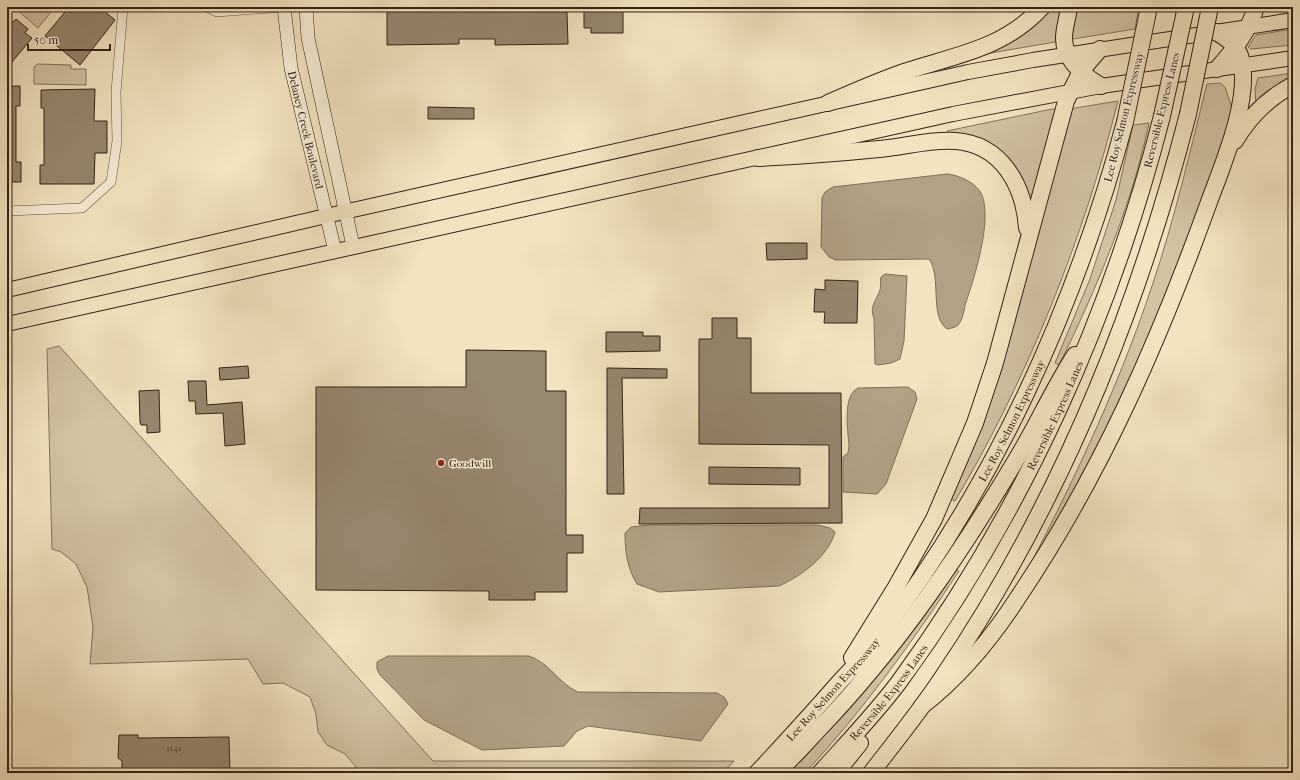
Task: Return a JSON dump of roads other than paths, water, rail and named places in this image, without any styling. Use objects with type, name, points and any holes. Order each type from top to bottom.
[{"type":"highway","points":[[828,103],[904,72],[988,46],[1022,26],[1042,7]]},
{"type":"highway","points":[[1070,7],[1064,36],[1068,54],[1080,71],[1101,86]]},
{"type":"highway","name":"Lee Roy Selmon Expressway","points":[[757,773],[874,644],[932,562],[1002,443],[1049,343],[1081,261],[1110,176],[1124,122],[1149,7]]},
{"type":"highway","name":"Reversible Express Lanes","points":[[820,773],[898,683],[969,579],[1010,508],[1063,402],[1092,331],[1131,226],[1162,116],[1186,7]]},
{"type":"highway","points":[[871,773],[922,706],[957,656],[997,591],[1048,496],[1076,438],[1117,338],[1142,268],[1167,189],[1188,114],[1210,7]]},
{"type":"highway","points":[[1217,69],[1235,47],[1248,26],[1256,7]]},
{"type":"highway","points":[[922,706],[964,670],[994,632],[1043,559],[1089,482],[1130,400],[1167,315],[1225,158],[1241,101],[1243,84],[1242,65],[1235,47],[1216,32]]},
{"type":"highway","points":[[837,685],[906,570],[934,519],[951,482],[989,382],[1028,235],[1070,91],[1080,71],[1100,49]]},
{"type":"highway","points":[[1225,158],[1240,132],[1254,115],[1278,94],[1293,85]]},
{"type":"highway","points":[[758,158],[843,152],[946,141],[973,144],[996,158],[1016,181],[1024,207],[1028,235]]},
{"type":"highway","points":[[776,773],[862,682],[933,589],[972,533],[1017,459],[1060,378],[1092,331]]},
{"type":"highway","points":[[836,773],[864,736],[898,683]]},
{"type":"main road","points":[[7,290],[326,216],[968,72],[1068,54],[1293,20]]},
{"type":"main road","points":[[7,324],[953,114],[1070,91],[1293,58]]},
{"type":"street","points":[[7,211],[82,208],[111,182],[117,141],[116,92],[123,7]]},
{"type":"street","points":[[207,7],[217,12],[284,7]]},
{"type":"street","name":"Delaney Creek Boulevard","points":[[284,7],[291,68],[335,251]]},
{"type":"street","name":"Delaney Creek Boulevard","points":[[306,7],[308,38],[353,246]]},
{"type":"place","name":"Goodwill","points":[[441,463]]}]
